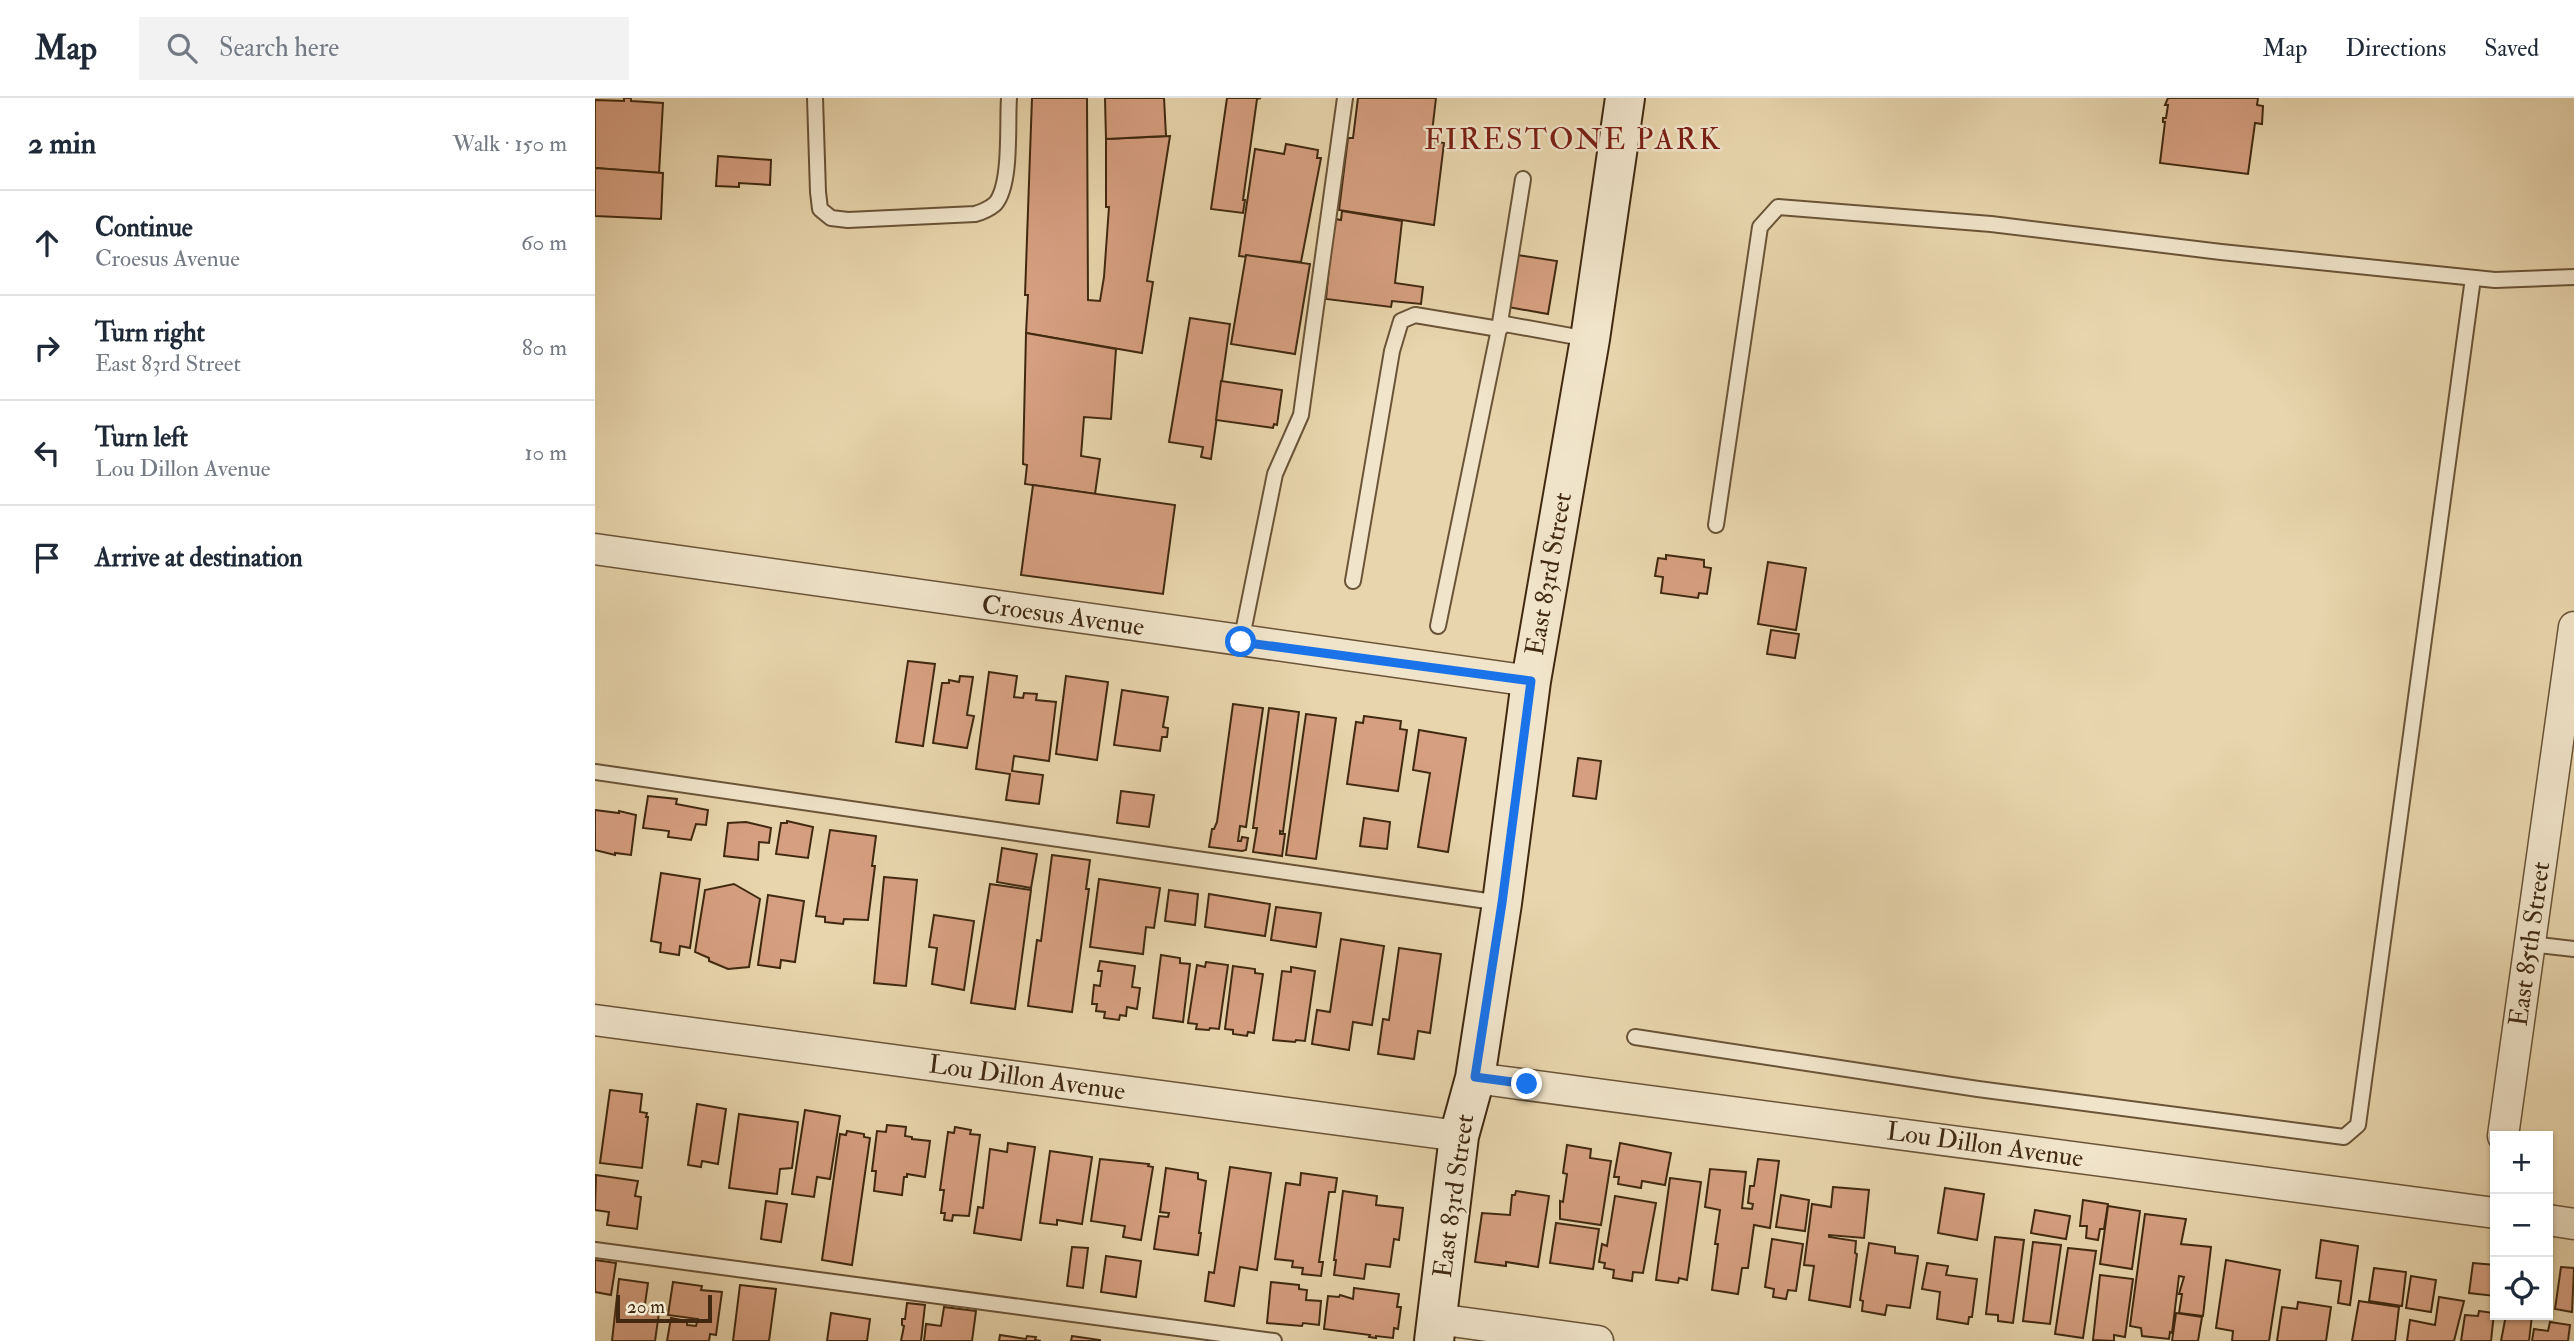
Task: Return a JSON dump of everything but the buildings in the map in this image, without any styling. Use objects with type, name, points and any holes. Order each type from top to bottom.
[{"type":"street","name":"East 83rd Street","points":[[1435,1330],[1459,1136],[1475,1077],[1502,903],[1531,681],[1590,339],[1625,98]]},
{"type":"street","name":"Croesus Avenue","points":[[595,550],[1531,681]]},
{"type":"street","name":"East 85th Street","points":[[2504,1131],[2574,627]]},
{"type":"street","name":"Lou Dillon Avenue","points":[[595,1020],[1459,1136]]},
{"type":"street","name":"Lou Dillon Avenue","points":[[1475,1077],[2490,1205]]},
{"type":"street","points":[[2553,1221],[2574,1224]]},
{"type":"street","points":[[1435,1330],[1598,1341]]},
{"type":"lane","points":[[815,98],[821,209],[831,218],[848,220],[975,214],[986,210],[996,202],[1004,188],[1009,98]]},
{"type":"lane","points":[[1241,642],[1275,474],[1301,415],[1345,98]]},
{"type":"lane","points":[[1438,626],[1499,329],[1523,179]]},
{"type":"lane","points":[[1716,525],[1760,227],[1778,207],[1991,224],[2495,281],[2574,277]]},
{"type":"lane","points":[[1635,1037],[1964,1087],[2344,1137],[2358,1125],[2473,278]]},
{"type":"lane","points":[[1353,582],[1392,351],[1401,321],[1415,315],[1499,329],[1505,324],[1590,339]]},
{"type":"lane","points":[[595,772],[1502,903]]},
{"type":"lane","points":[[2530,944],[2574,950]]},
{"type":"lane","points":[[595,1250],[1275,1341]]},
{"type":"district","name":"FIRESTONE PARK","points":[[1573,139]]},
{"type":"route","points":[[1241,642],[1531,681],[1502,903],[1475,1077],[1527,1084]]}]
